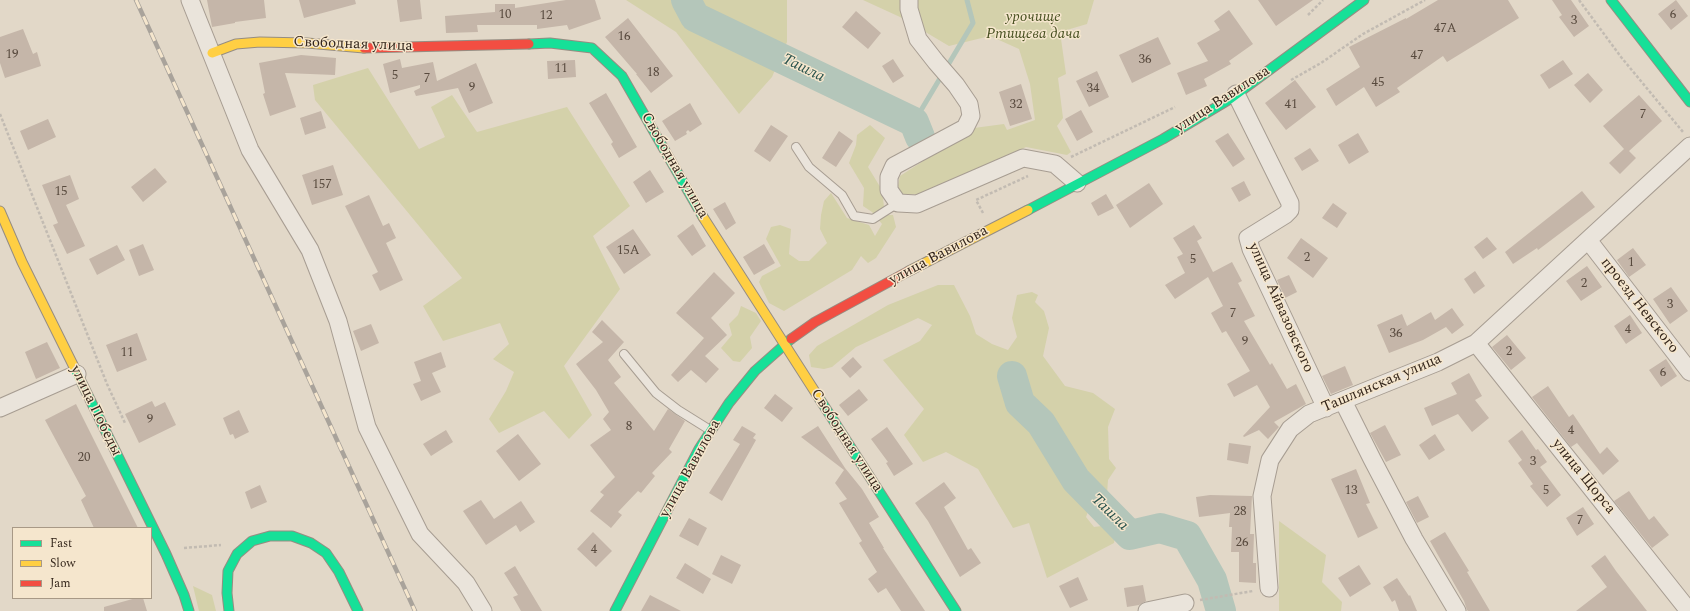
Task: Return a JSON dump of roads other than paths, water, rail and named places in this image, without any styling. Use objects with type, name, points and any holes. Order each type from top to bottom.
[{"type":"street","points":[[190,0],[250,150],[310,250],[338,321],[367,427],[420,534],[466,583],[483,611]]},
{"type":"street","points":[[909,0],[909,9],[918,39],[956,85],[969,104],[970,116],[965,128],[894,166],[889,177],[889,190],[898,203],[917,204],[1023,158],[1055,164],[1077,183]]},
{"type":"street","name":"улица Вавилова","points":[[615,611],[699,449],[711,430],[729,403],[755,372],[784,345],[815,322],[1163,139],[1236,94],[1364,0]]},
{"type":"street","points":[[1611,0],[1690,102]]},
{"type":"street","name":"Свободная улица","points":[[212,53],[236,44],[260,42],[307,43],[361,48],[550,43],[592,48],[622,76],[698,209],[956,611]]},
{"type":"street","name":"улица Айвазовского","points":[[1236,94],[1290,203],[1290,210],[1285,215],[1248,238],[1251,249],[1326,408]]},
{"type":"street","name":"Ташлянская улица","points":[[1269,588],[1262,496],[1270,460],[1290,429],[1309,414],[1438,362],[1476,343],[1588,240],[1688,140]]},
{"type":"street","name":"улица Победы","points":[[0,211],[22,262],[166,554],[184,595],[189,611]]},
{"type":"street","name":"проезд Невского","points":[[1588,240],[1690,372]]},
{"type":"street","name":"улица Щорса","points":[[1476,343],[1689,611]]},
{"type":"street","points":[[0,408],[77,374]]},
{"type":"street","points":[[1344,401],[1372,459],[1414,539],[1457,611]]},
{"type":"street","points":[[229,611],[227,593],[228,571],[237,554],[252,541],[270,536],[292,536],[311,543],[326,553],[339,572],[358,611]]},
{"type":"street","points":[[1147,611],[1185,602]]},
{"type":"lane","points":[[796,147],[809,167],[842,195],[854,216],[873,219],[898,203]]},
{"type":"lane","points":[[624,354],[656,393],[678,410],[711,430]]},
{"type":"waterway","name":"Ташла","points":[[686,0],[695,17],[914,122],[920,137]]},
{"type":"waterway","points":[[914,122],[973,23],[967,0]]},
{"type":"waterway","name":"Ташла","points":[[1012,376],[1020,403],[1041,423],[1076,480],[1130,535],[1160,528],[1187,536],[1212,580],[1221,611]]},
{"type":"railway","points":[[136,0],[415,611]]},
{"type":"park label","name":"урочище Ртищева дача","points":[[1033,26]]}]
